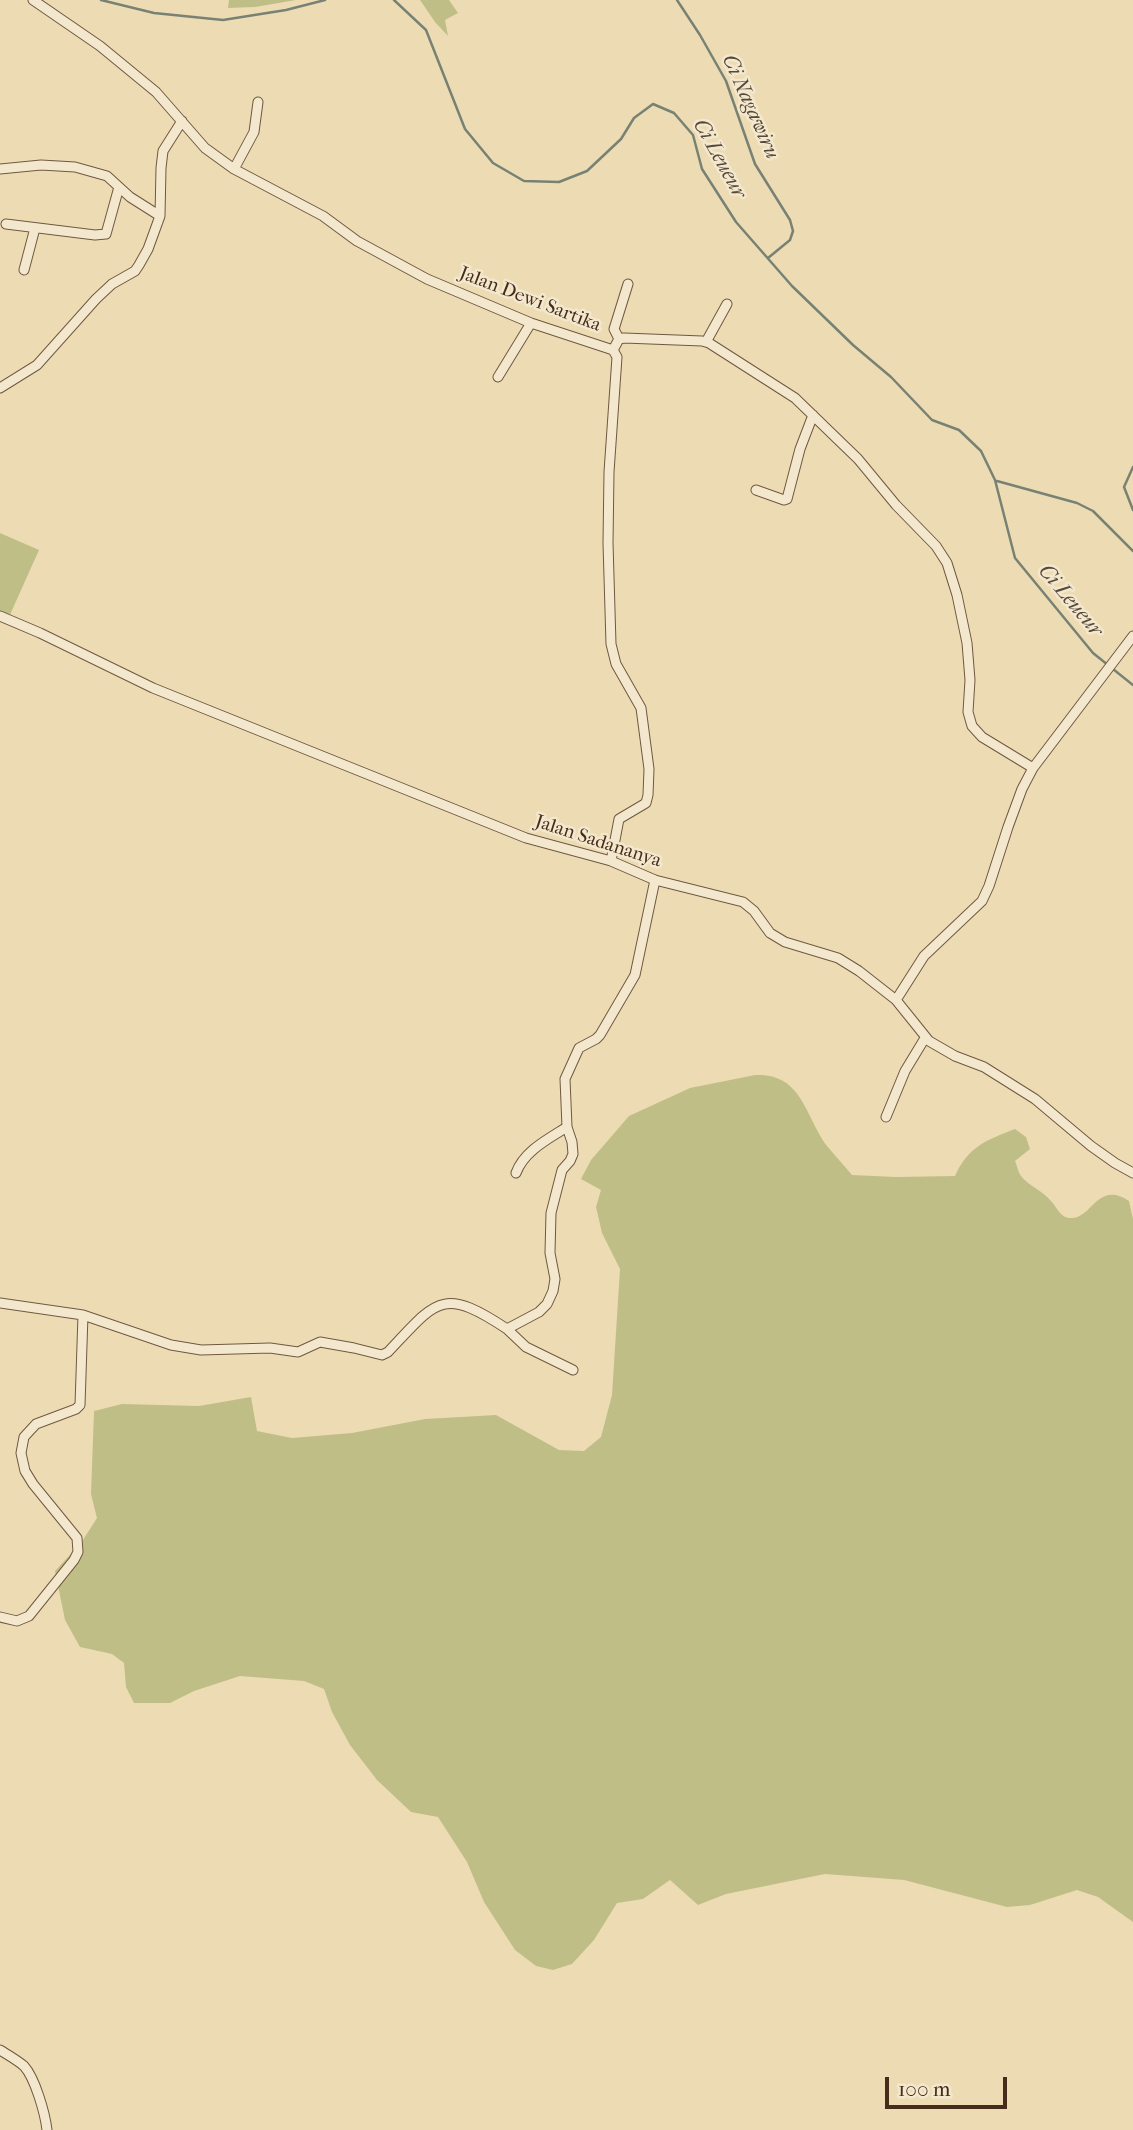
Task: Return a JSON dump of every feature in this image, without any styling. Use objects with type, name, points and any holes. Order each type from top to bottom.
[{"type":"street","name":"Jalan Dewi Sartika","points":[[33,0],[100,46],[148,85],[205,148],[234,169],[323,216],[356,241],[427,279],[531,323],[613,351],[617,357],[609,472],[611,645],[616,664],[641,708],[649,769],[647,799],[642,806],[619,819],[611,861]]},
{"type":"street","points":[[234,169],[254,132],[258,102]]},
{"type":"street","points":[[0,388],[37,365],[96,299],[112,284],[135,271],[148,249],[160,216],[163,151],[182,121]]},
{"type":"street","points":[[0,169],[41,165],[75,167],[107,176],[130,197],[160,216]]},
{"type":"street","points":[[6,224],[102,236],[106,234],[119,187]]},
{"type":"street","points":[[24,270],[35,228]]},
{"type":"street","points":[[619,339],[614,329],[628,284]]},
{"type":"street","points":[[706,342],[727,304]]},
{"type":"street","points":[[498,377],[531,323]]},
{"type":"street","points":[[619,339],[706,342],[795,398],[858,459],[896,505],[936,546],[947,563],[967,643],[970,720],[982,737],[1033,768]]},
{"type":"street","points":[[613,351],[619,339]]},
{"type":"street","points":[[756,490],[787,499],[800,449],[813,415]]},
{"type":"street","name":"Jalan Sadananya","points":[[0,616],[153,688],[526,838],[611,861],[655,880],[743,902],[777,938],[793,946],[838,958],[859,971],[896,1000],[925,1038],[948,1052],[984,1067],[1035,1099],[1091,1146],[1133,1173]]},
{"type":"street","points":[[896,1000],[935,943],[974,909],[986,894],[1012,814],[1033,768],[1133,636]]},
{"type":"street","points":[[507,1329],[539,1311],[547,1304],[553,1291],[555,1279],[550,1253],[551,1213],[562,1170],[573,1154],[567,1127],[565,1075],[579,1048],[596,1039],[603,1031],[633,981],[655,880]]},
{"type":"street","points":[[886,1117],[902,1077],[925,1038]]},
{"type":"street","points":[[516,1173],[519,1165],[534,1149],[567,1127]]},
{"type":"street","points":[[0,1303],[83,1315],[171,1345],[201,1350],[270,1348],[298,1352],[320,1342],[382,1355],[426,1313],[450,1302],[484,1314],[507,1329],[526,1347],[573,1370]]},
{"type":"street","points":[[0,1618],[17,1621],[29,1616],[78,1552],[79,1545],[74,1532],[33,1484],[25,1471],[21,1452],[24,1437],[36,1424],[80,1405],[83,1315]]},
{"type":"street","points":[[0,2050],[24,2066],[30,2076],[47,2130]]},
{"type":"shaded area","points":[[229,0],[296,0],[255,7],[228,8]]},
{"type":"shaded area","points":[[420,0],[449,0],[458,13],[445,20],[448,36],[435,22]]},
{"type":"shaded area","points":[[0,533],[39,550],[9,617],[0,612]]},
{"type":"shaded area","points":[[755,1075],[771,1076],[792,1088],[827,1146],[852,1175],[955,1176],[972,1151],[1015,1129],[1026,1137],[1030,1149],[1015,1161],[1020,1174],[1048,1197],[1064,1216],[1078,1217],[1102,1197],[1109,1195],[1129,1201],[1133,1219],[1133,1922],[1098,1897],[1077,1890],[1030,1905],[1007,1907],[904,1880],[825,1874],[726,1894],[698,1905],[670,1880],[643,1899],[617,1903],[594,1940],[572,1964],[553,1970],[536,1966],[515,1950],[484,1902],[467,1862],[438,1817],[411,1812],[377,1780],[350,1745],[332,1712],[324,1689],[304,1681],[240,1676],[194,1691],[170,1703],[134,1703],[126,1687],[124,1663],[112,1654],[80,1647],[65,1620],[55,1571],[81,1543],[97,1518],[91,1494],[94,1411],[122,1404],[199,1406],[251,1397],[257,1431],[292,1438],[352,1433],[425,1419],[496,1415],[559,1450],[584,1451],[601,1437],[612,1395],[620,1269],[602,1233],[596,1207],[601,1190],[581,1179],[591,1160],[629,1116],[690,1088]]},
{"type":"waterway","name":"Ci Leueur","points":[[101,0],[154,13],[223,20],[286,10],[325,0]]},
{"type":"waterway","name":"Ci Leueur","points":[[394,0],[426,30],[465,129],[493,163],[524,181],[559,182],[587,171],[621,139],[634,118],[653,104],[674,113],[693,135],[702,169],[736,222],[792,286],[853,345],[891,377],[932,420],[959,430],[981,451],[995,480],[1015,558],[1093,653],[1133,685]]},
{"type":"waterway","name":"Ci Nagawiru","points":[[677,0],[726,81],[755,164],[790,220],[793,231],[790,240],[768,258]]},
{"type":"waterway","points":[[1133,467],[1124,487],[1133,510]]},
{"type":"waterway","name":"Ci Leueur","points":[[997,481],[1077,503],[1093,511],[1133,551]]}]
